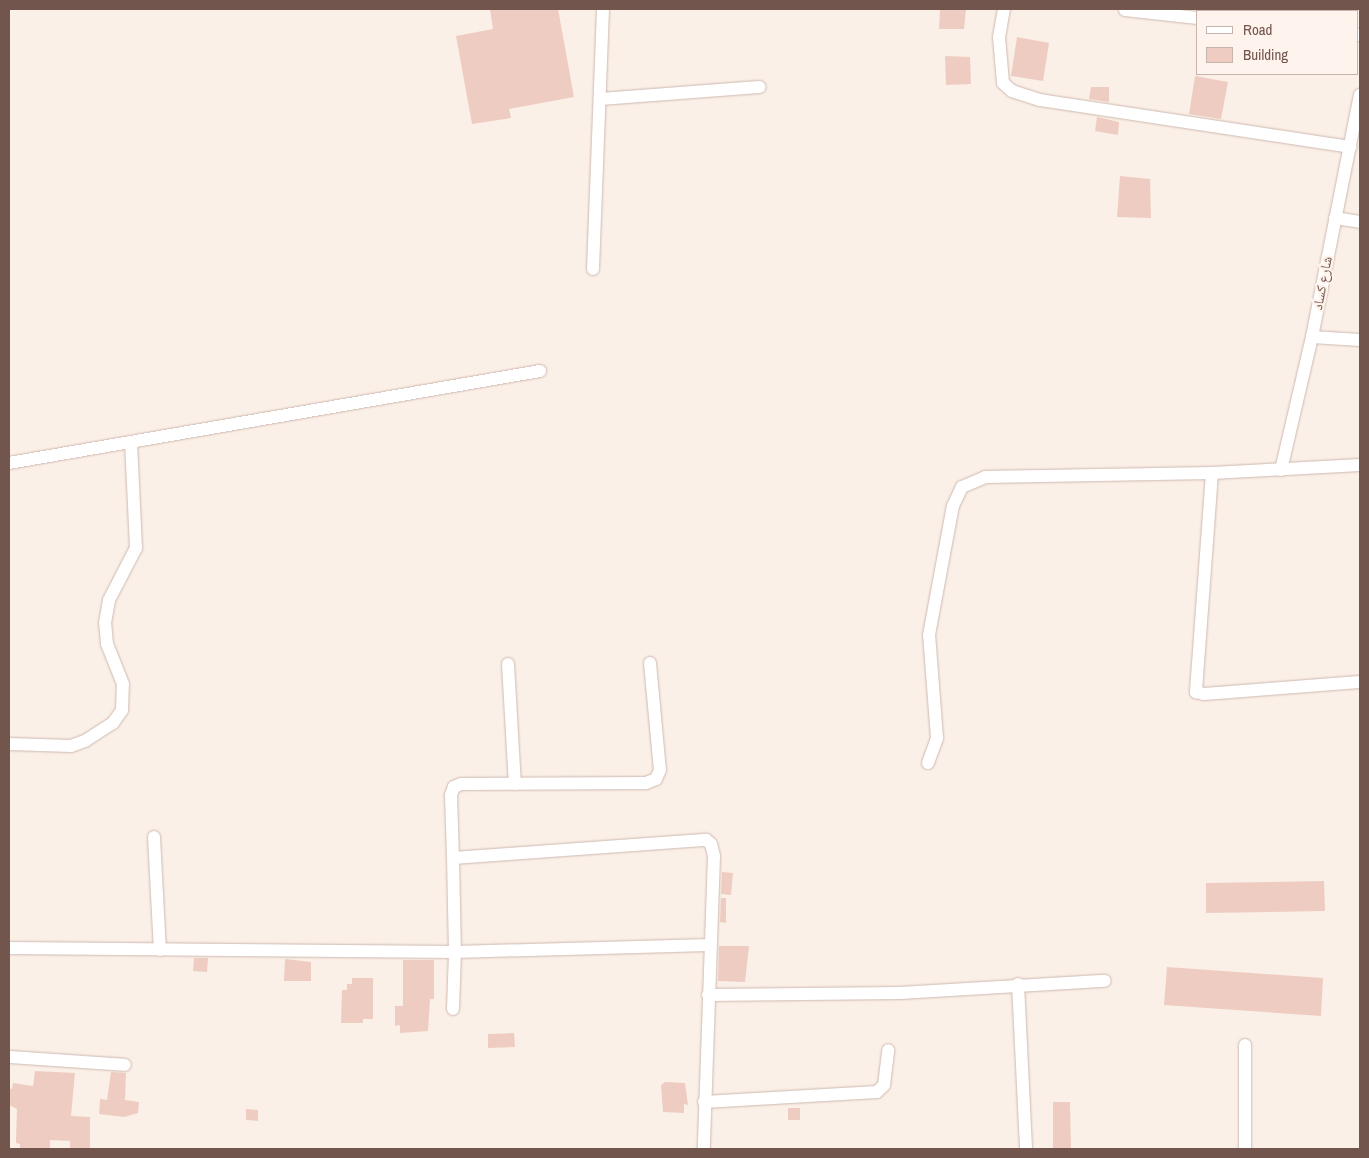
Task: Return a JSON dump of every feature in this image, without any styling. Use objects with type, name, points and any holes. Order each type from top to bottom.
[{"type":"street","points":[[593,269],[603,9]]},
{"type":"street","points":[[1004,9],[999,37],[1003,83],[1012,91],[1040,100],[1350,147]]},
{"type":"street","points":[[1125,10],[1196,18]]},
{"type":"street","points":[[600,99],[760,87]]},
{"type":"street","name":"شارع كساد","points":[[1281,470],[1312,336],[1360,96]]},
{"type":"street","points":[[1335,218],[1360,222]]},
{"type":"street","points":[[1312,336],[1360,340]]},
{"type":"street","points":[[9,464],[540,371]]},
{"type":"street","points":[[9,744],[71,746],[85,741],[113,723],[122,710],[123,684],[107,644],[105,623],[109,600],[136,548],[131,442]]},
{"type":"street","points":[[928,762],[937,738],[929,635],[953,506],[962,487],[985,477],[1212,473],[1360,465]]},
{"type":"street","points":[[1212,473],[1196,692],[1204,694],[1360,682]]},
{"type":"street","points":[[453,1009],[455,952],[451,795],[454,787],[461,784],[646,783],[656,779],[660,770],[650,663]]},
{"type":"street","points":[[508,664],[515,784]]},
{"type":"street","points":[[154,836],[160,950]]},
{"type":"street","points":[[453,858],[706,840],[711,844],[714,856],[709,945],[704,1149]]},
{"type":"street","points":[[9,948],[455,952],[709,945]]},
{"type":"street","points":[[708,995],[900,993],[1018,984],[1105,981]]},
{"type":"street","points":[[1018,984],[1026,1149]]},
{"type":"street","points":[[1245,1045],[1245,1149]]},
{"type":"street","points":[[704,1102],[877,1092],[884,1085],[888,1050]]},
{"type":"street","points":[[9,1058],[125,1065]]},
{"type":"building","points":[[490,9],[558,9],[574,97],[509,109],[511,118],[472,124],[456,36],[493,29]]},
{"type":"building","points":[[940,9],[966,9],[964,29],[939,29]]},
{"type":"building","points":[[1017,37],[1049,43],[1043,81],[1011,76]]},
{"type":"building","points":[[945,56],[970,57],[971,84],[946,85]]},
{"type":"building","points":[[1195,76],[1228,82],[1221,119],[1189,114]]},
{"type":"building","points":[[1091,87],[1109,87],[1109,102],[1089,99]]},
{"type":"building","points":[[1097,117],[1119,122],[1118,135],[1095,131]]},
{"type":"building","points":[[1120,176],[1150,179],[1151,218],[1117,217]]},
{"type":"building","points":[[722,872],[733,873],[731,895],[721,894]]},
{"type":"building","points":[[1324,881],[1325,911],[1206,913],[1206,883]]},
{"type":"building","points":[[721,898],[726,898],[726,923],[720,922]]},
{"type":"building","points":[[719,946],[749,946],[745,982],[718,981]]},
{"type":"building","points":[[194,958],[208,958],[207,972],[193,971]]},
{"type":"building","points":[[285,959],[311,962],[311,981],[284,981]]},
{"type":"building","points":[[403,960],[434,960],[434,999],[430,999],[428,1031],[400,1033],[400,1025],[395,1026],[395,1006],[403,1006]]},
{"type":"building","points":[[1167,967],[1323,978],[1321,1016],[1164,1005]]},
{"type":"building","points":[[352,978],[373,978],[373,1019],[363,1019],[363,1023],[341,1023],[342,990],[347,990],[347,984],[352,984]]},
{"type":"building","points":[[514,1033],[515,1047],[488,1048],[488,1034]]},
{"type":"building","points":[[35,1071],[75,1073],[71,1116],[90,1117],[90,1149],[70,1149],[70,1141],[50,1140],[50,1149],[20,1149],[20,1144],[16,1143],[17,1109],[9,1105],[9,1088],[12,1089],[13,1083],[33,1086]]},
{"type":"building","points":[[111,1072],[126,1073],[125,1100],[139,1102],[138,1113],[124,1117],[99,1114],[100,1099],[107,1100]]},
{"type":"building","points":[[665,1082],[685,1083],[688,1105],[684,1104],[684,1113],[663,1112],[661,1085]]},
{"type":"building","points":[[1053,1102],[1070,1102],[1071,1149],[1053,1149]]},
{"type":"building","points":[[788,1108],[800,1108],[800,1120],[788,1120]]},
{"type":"building","points":[[246,1109],[258,1110],[258,1121],[246,1120]]}]
